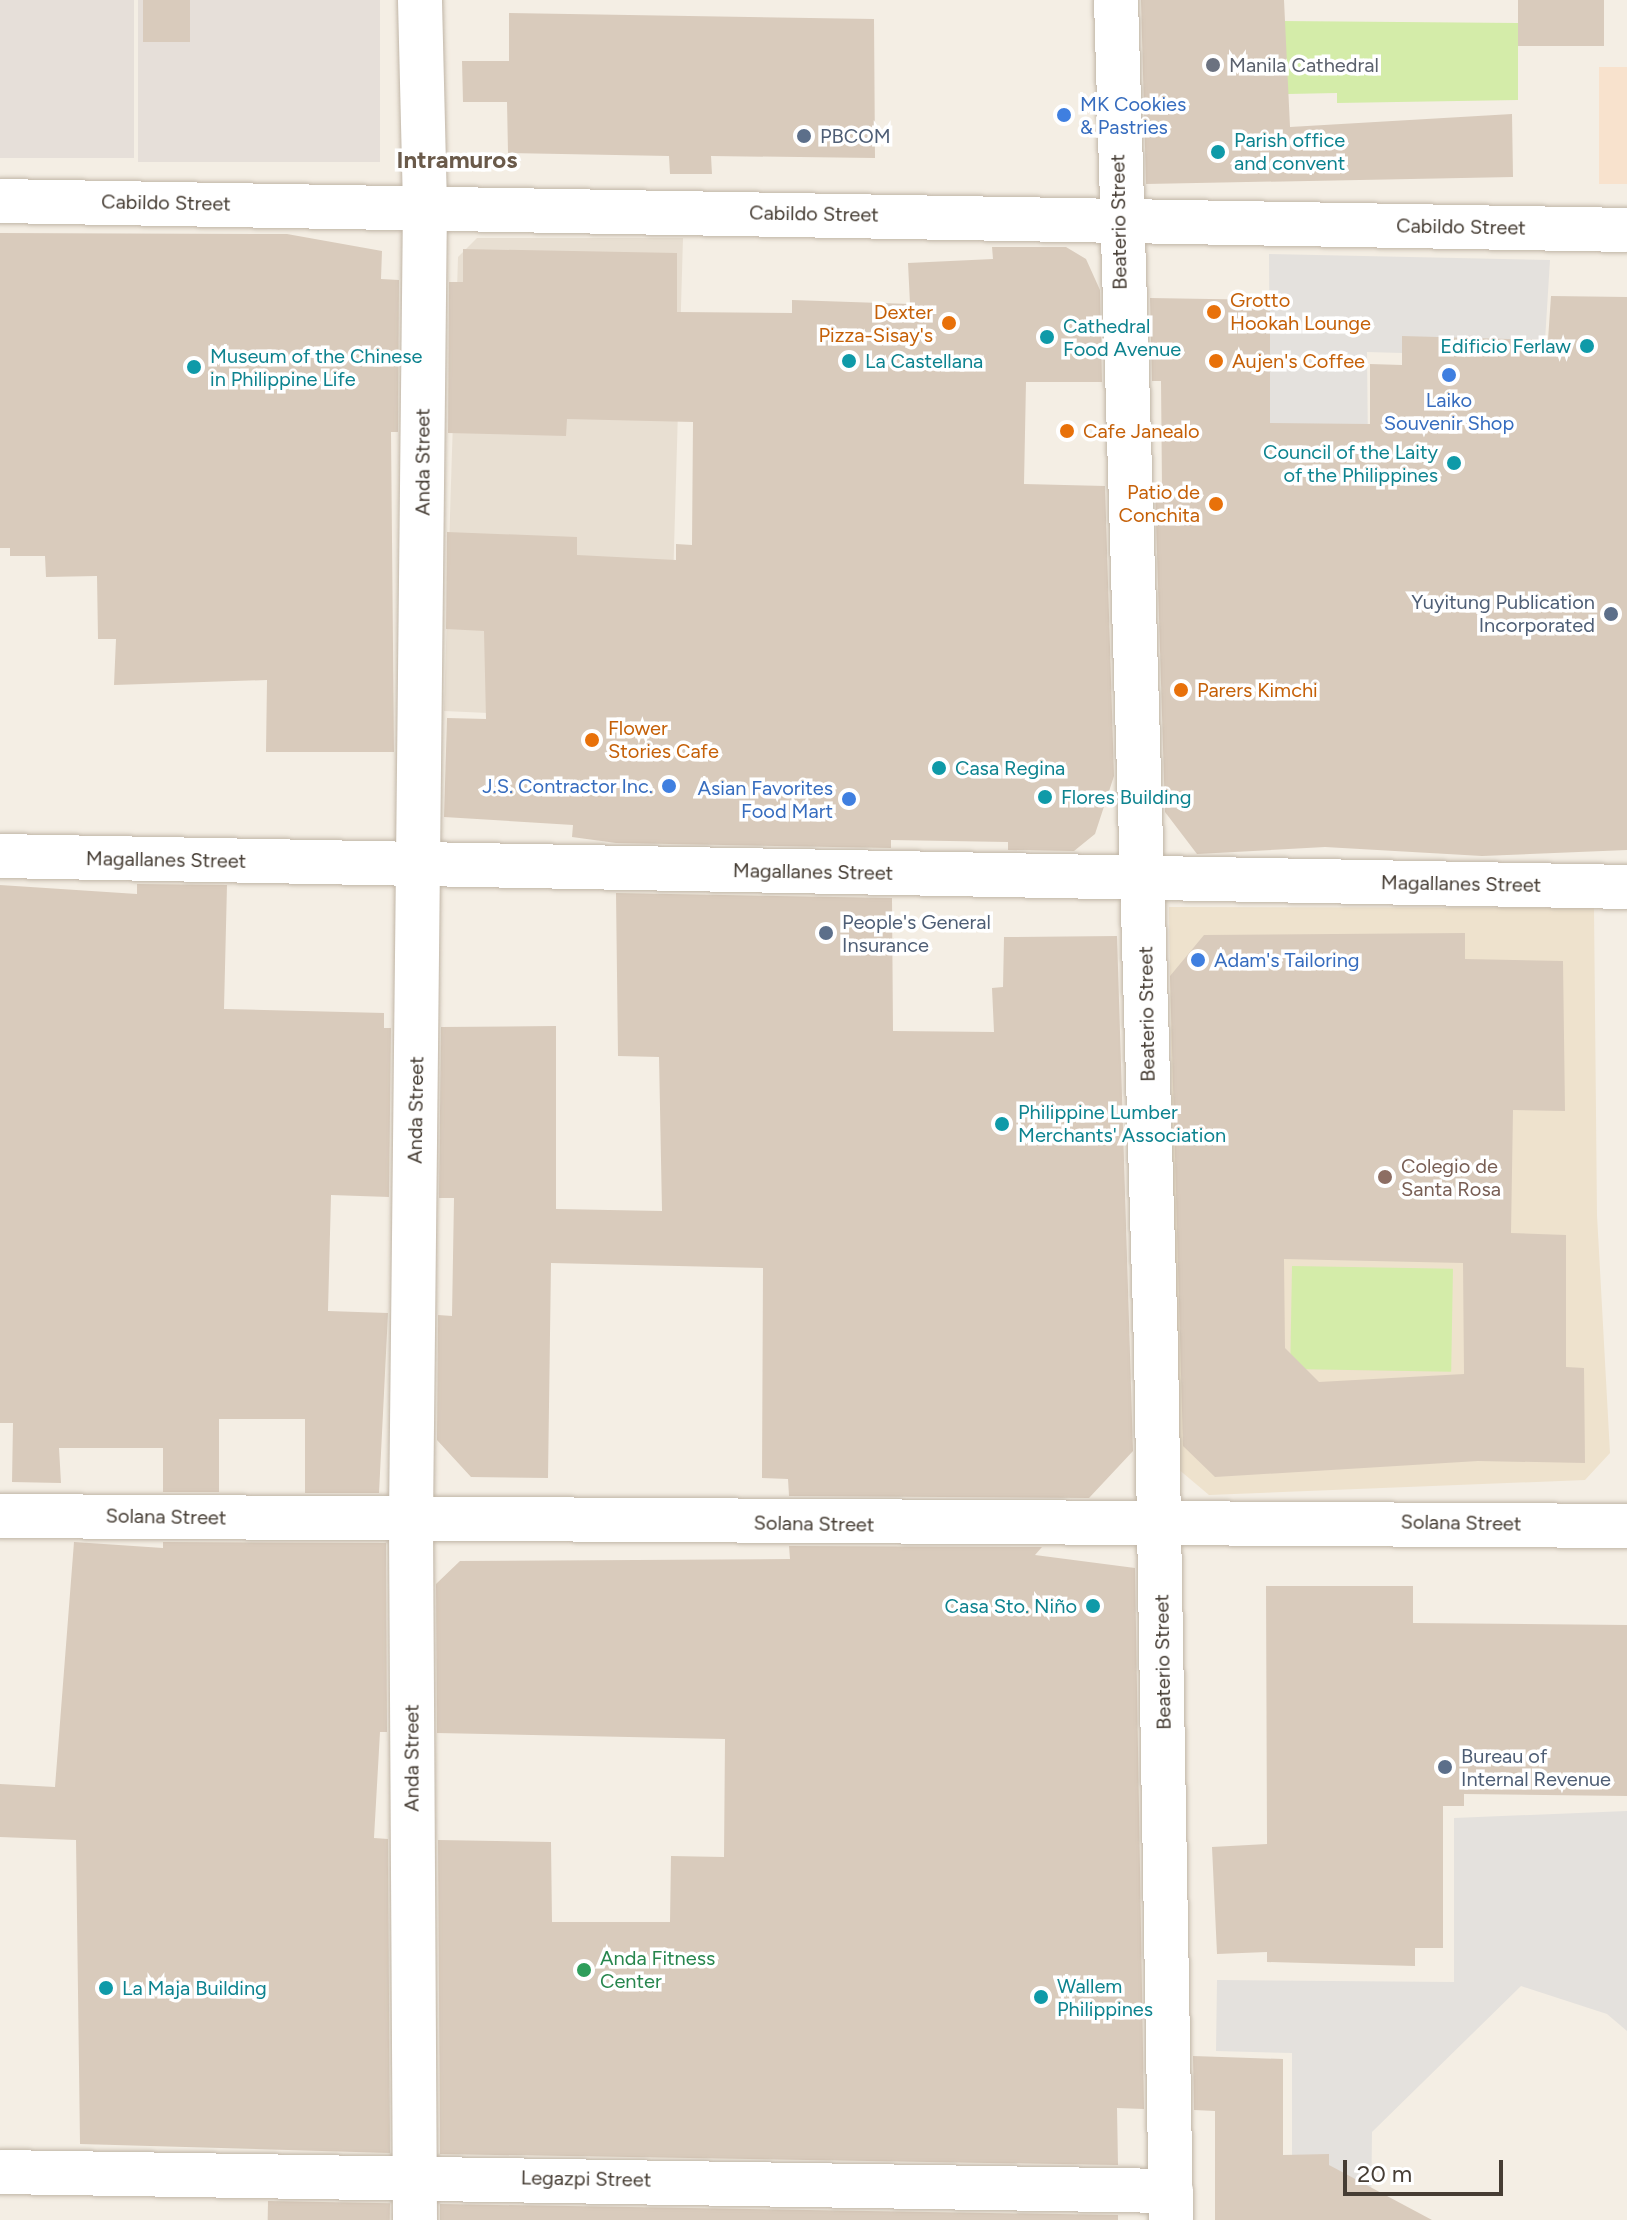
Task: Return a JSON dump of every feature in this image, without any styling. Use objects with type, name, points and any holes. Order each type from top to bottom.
[{"type":"street","name":"Anda Street","points":[[415,2220],[411,1519],[425,206],[420,0]]},
{"type":"street","name":"Beaterio Street","points":[[1116,0],[1118,221],[1144,878],[1160,1524],[1171,2205]]},
{"type":"street","name":"Cabildo Street","points":[[0,201],[425,206],[1627,230]]},
{"type":"street","name":"Magallanes Street","points":[[0,856],[1627,887]]},
{"type":"street","name":"Solana Street","points":[[0,1516],[1627,1526]]},
{"type":"street","name":"Legazpi Street","points":[[0,2172],[414,2176],[1171,2205]]},
{"type":"shaded area","points":[[0,0],[134,0],[134,158],[0,158]]},
{"type":"shaded area","points":[[138,0],[380,0],[380,162],[138,162]]},
{"type":"shaded area","points":[[1599,67],[1627,67],[1627,184],[1599,184]]},
{"type":"shaded area","points":[[477,238],[683,238],[669,721],[444,711],[458,257]]},
{"type":"shaded area","points":[[1269,254],[1550,260],[1544,357],[1367,352],[1369,548],[1270,423]]},
{"type":"shaded area","name":"Colegio de Santa Rosa","points":[[1169,907],[1594,908],[1597,1215],[1610,1453],[1585,1480],[1209,1495],[1177,1468]]},
{"type":"shaded area","points":[[1627,1811],[1627,2031],[1607,2014],[1521,1986],[1372,2132],[1371,2220],[1292,2220],[1292,2053],[1216,2051],[1217,1980],[1454,1982],[1454,1818]]},
{"type":"green space","points":[[1282,21],[1518,23],[1518,100],[1337,103],[1337,93],[1288,94]]},
{"type":"green space","points":[[1292,1266],[1453,1269],[1451,1372],[1290,1369]]},
{"type":"building","points":[[143,0],[190,0],[190,42],[143,42]]},
{"type":"building","points":[[1141,0],[1284,0],[1290,127],[1512,114],[1513,177],[1146,184]]},
{"type":"building","points":[[1518,0],[1604,0],[1604,46],[1518,46]]},
{"type":"building","points":[[509,13],[874,19],[875,158],[711,156],[712,174],[670,174],[669,156],[508,153],[507,102],[463,102],[462,61],[509,61]]},
{"type":"building","points":[[0,233],[287,234],[382,251],[381,279],[399,280],[398,432],[391,432],[394,752],[266,752],[267,680],[114,685],[116,639],[98,639],[97,576],[46,577],[45,556],[10,556],[10,548],[0,548]]},
{"type":"building","points":[[992,247],[1066,247],[1086,259],[1100,290],[1102,382],[1026,382],[1024,484],[1105,486],[1114,776],[1095,834],[1074,851],[1008,850],[1008,842],[891,840],[891,848],[616,843],[572,837],[573,825],[444,817],[447,718],[486,719],[484,631],[446,629],[447,532],[577,537],[577,555],[676,560],[676,544],[692,545],[693,422],[567,419],[566,436],[448,433],[449,282],[463,282],[463,249],[677,253],[677,312],[792,313],[792,300],[910,304],[908,263],[993,259]]},
{"type":"building","points":[[1551,296],[1627,297],[1627,850],[1482,856],[1325,847],[1197,854],[1165,812],[1155,488],[1162,488],[1161,381],[1152,381],[1150,298],[1270,300],[1270,423],[1370,424],[1370,364],[1402,365],[1402,336],[1548,340]]},
{"type":"building","points":[[137,884],[227,885],[224,1009],[384,1013],[384,1028],[391,1028],[389,1197],[331,1195],[328,1311],[388,1313],[379,1493],[305,1493],[305,1419],[219,1419],[219,1492],[163,1492],[163,1448],[59,1448],[61,1483],[12,1482],[13,1423],[0,1423],[0,885],[137,894]]},
{"type":"building","points":[[616,893],[892,898],[893,1031],[994,1032],[992,988],[1003,987],[1004,937],[1117,936],[1133,1451],[1089,1498],[789,1496],[788,1479],[762,1478],[763,1268],[551,1263],[548,1478],[471,1477],[437,1440],[438,1315],[452,1316],[454,1198],[439,1198],[441,1027],[556,1026],[556,1209],[662,1211],[659,1057],[618,1056]]},
{"type":"building","name":"Colegio de Santa Rosa","points":[[1465,933],[1465,959],[1563,961],[1565,1111],[1513,1110],[1511,1233],[1566,1235],[1566,1367],[1584,1368],[1585,1463],[1478,1461],[1215,1477],[1183,1446],[1170,976],[1204,935]],"holes":[[[1284,1259],[1463,1263],[1464,1374],[1319,1382],[1285,1348]]]},
{"type":"building","points":[[74,1542],[163,1548],[163,1542],[386,1543],[387,1732],[380,1732],[374,1838],[388,1839],[390,2153],[80,2144],[76,1840],[0,1837],[0,1784],[55,1787]]},
{"type":"building","points":[[789,1546],[1042,1547],[1035,1555],[1135,1568],[1144,2109],[1117,2108],[1118,2165],[440,2154],[438,1840],[551,1842],[552,1922],[670,1922],[671,1856],[724,1857],[725,1739],[437,1733],[436,1584],[460,1561],[790,1559]]},
{"type":"building","points":[[1266,1586],[1413,1586],[1413,1623],[1627,1625],[1627,1796],[1464,1794],[1464,1806],[1443,1806],[1443,1948],[1415,1948],[1415,1966],[1267,1962],[1267,1952],[1217,1954],[1212,1847],[1267,1844]]},
{"type":"building","points":[[1193,2056],[1283,2059],[1283,2155],[1329,2154],[1329,2165],[1432,2220],[1215,2220],[1215,2111],[1194,2110]]},
{"type":"building","points":[[268,2201],[390,2203],[390,2220],[268,2220]]},
{"type":"building","points":[[440,2204],[1118,2215],[1118,2220],[440,2220]]},
{"type":"place","name":"Manila Cathedral","points":[[1213,65]]},
{"type":"place","name":"MK Cookies & Pastries","points":[[1064,115]]},
{"type":"place","name":"PBCOM","points":[[804,136]]},
{"type":"place","name":"Parish office and convent","points":[[1218,152]]},
{"type":"place","name":"Grotto Hookah Lounge","points":[[1214,312]]},
{"type":"place","name":"Dexter Pizza-Sisay's","points":[[949,323]]},
{"type":"place","name":"Cathedral Food Avenue","points":[[1047,337]]},
{"type":"place","name":"Edificio Ferlaw","points":[[1587,346]]},
{"type":"place","name":"La Castellana","points":[[849,361]]},
{"type":"place","name":"Aujen's Coffee","points":[[1216,361]]},
{"type":"place","name":"Museum of the Chinese in Philippine Life","points":[[194,367]]},
{"type":"place","name":"Laiko Souvenir Shop","points":[[1449,375]]},
{"type":"place","name":"Cafe Janealo","points":[[1067,431]]},
{"type":"place","name":"Council of the Laity of the Philippines","points":[[1454,463]]},
{"type":"place","name":"Patio de Conchita","points":[[1216,504]]},
{"type":"place","name":"Yuyitung Publication Incorporated","points":[[1611,614]]},
{"type":"place","name":"Parers Kimchi","points":[[1181,690]]},
{"type":"place","name":"Flower Stories Cafe","points":[[592,740]]},
{"type":"place","name":"Casa Regina","points":[[939,768]]},
{"type":"place","name":"J.S. Contractor Inc.","points":[[669,786]]},
{"type":"place","name":"Flores Building","points":[[1045,797]]},
{"type":"place","name":"Asian Favorites Food Mart","points":[[849,799]]},
{"type":"place","name":"People's General Insurance","points":[[826,933]]},
{"type":"place","name":"Adam's Tailoring","points":[[1198,960]]},
{"type":"place","name":"Philippine Lumber Merchants' Association","points":[[1002,1124]]},
{"type":"place","name":"Colegio de Santa Rosa","points":[[1385,1177]]},
{"type":"place","name":"Casa Sto. Niño","points":[[1093,1606]]},
{"type":"place","name":"Bureau of Internal Revenue","points":[[1445,1767]]},
{"type":"place","name":"Anda Fitness Center","points":[[584,1970]]},
{"type":"place","name":"La Maja Building","points":[[106,1988]]},
{"type":"place","name":"Wallem Philippines","points":[[1041,1997]]},
{"type":"district","name":"Intramuros","points":[[457,160]]}]
